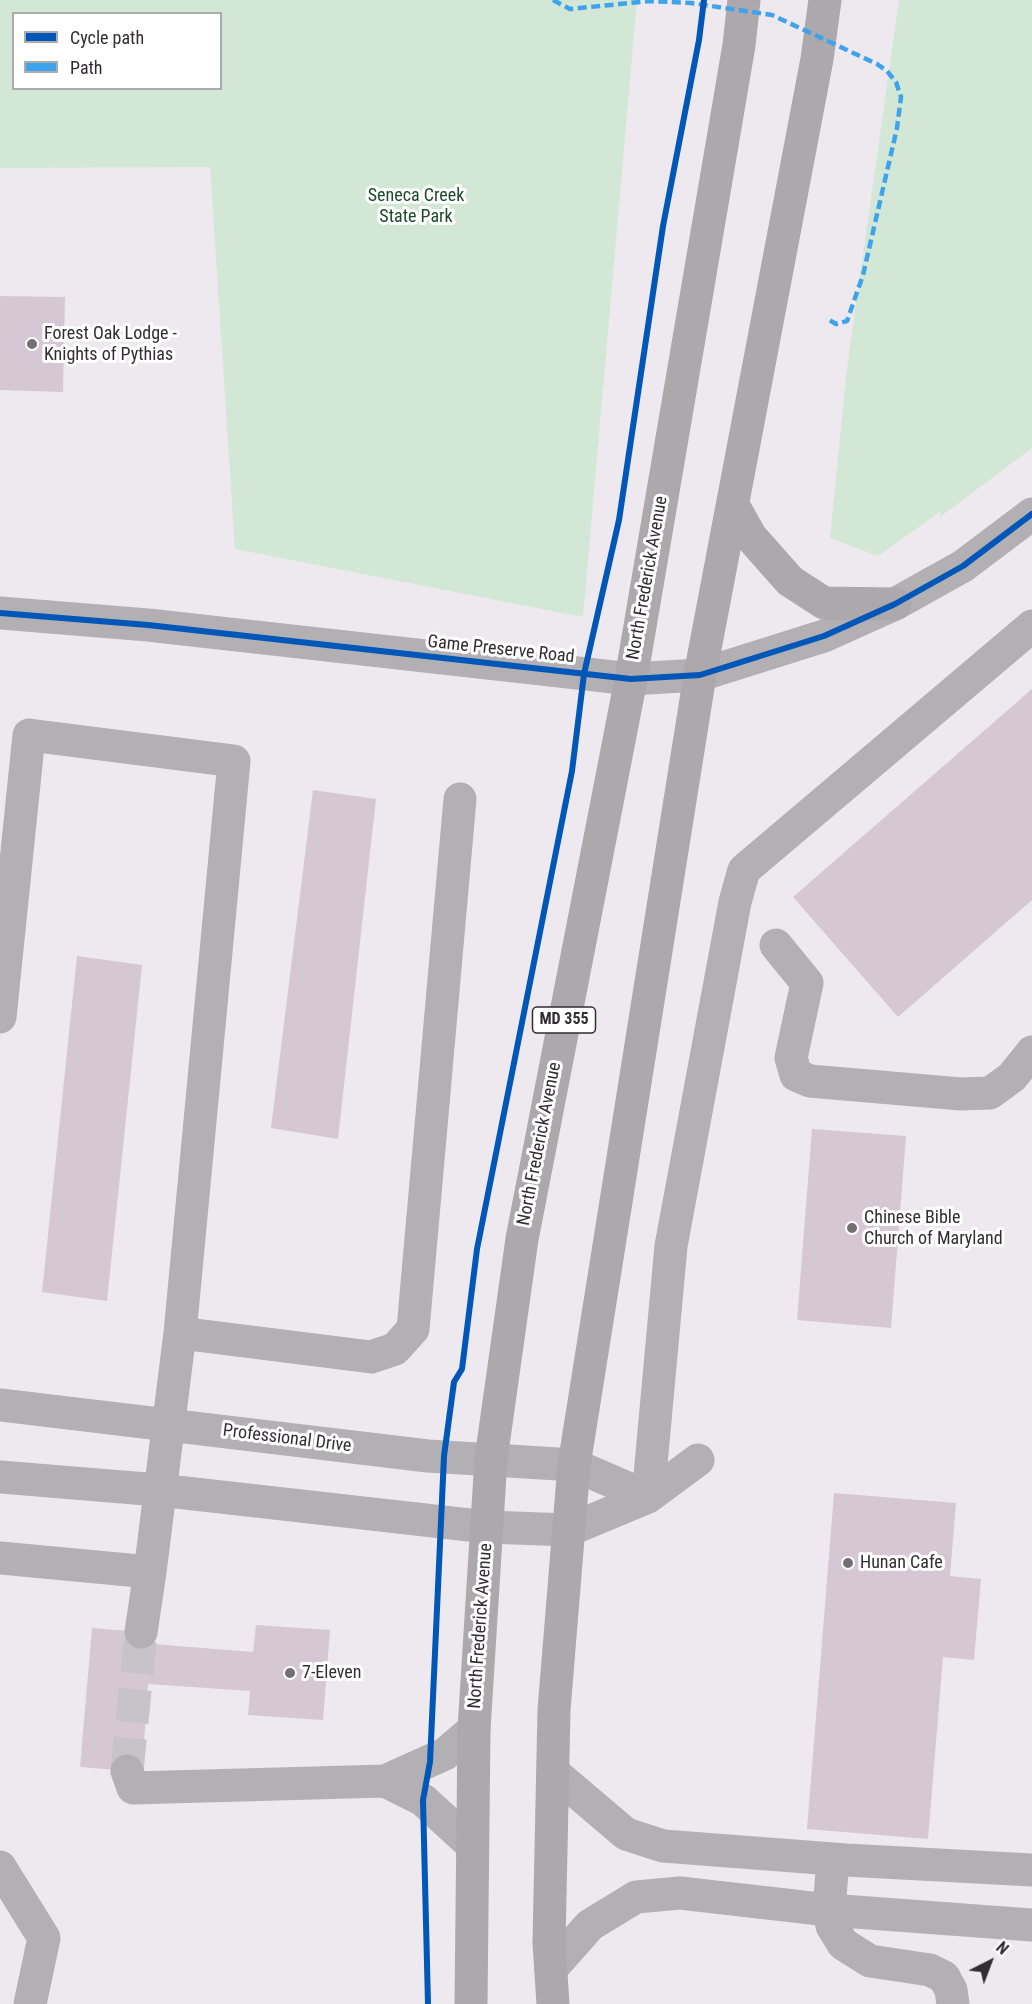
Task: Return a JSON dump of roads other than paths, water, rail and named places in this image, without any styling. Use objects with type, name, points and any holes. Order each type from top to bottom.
[{"type":"main road","name":"North Frederick Avenue","points":[[471,2004],[474,1729],[491,1459],[522,1239],[631,679],[739,45],[744,0]]},
{"type":"main road","points":[[553,2004],[549,1943],[554,1710],[574,1465],[700,675],[817,59],[825,0]]},
{"type":"main road","points":[[733,504],[751,537],[790,581],[824,603],[895,604]]},
{"type":"street","name":"Game Preserve Road","points":[[0,613],[148,625],[631,679],[700,675],[824,636],[895,604],[963,566],[1032,514]]},
{"type":"street","points":[[648,1497],[671,1246],[735,902],[744,870],[1032,626]]},
{"type":"street","points":[[0,1017],[29,735],[234,761],[180,1334],[166,1425],[141,1632]]},
{"type":"street","points":[[180,1334],[371,1357],[395,1349],[413,1329],[460,799]]},
{"type":"street","points":[[776,945],[807,983],[791,1058],[796,1075],[810,1081],[961,1094],[990,1093],[1012,1077],[1032,1052]]},
{"type":"street","name":"Professional Drive","points":[[0,1405],[428,1456],[574,1465],[648,1497]]},
{"type":"street","points":[[0,1477],[159,1490],[487,1527],[569,1530],[648,1497],[698,1460]]},
{"type":"street","points":[[0,1558],[150,1572]]},
{"type":"street","points":[[127,1771],[133,1788],[385,1781],[445,1754],[474,1729]]},
{"type":"street","points":[[553,1772],[626,1834],[663,1846],[833,1859],[1032,1870]]},
{"type":"street","points":[[385,1781],[423,1800],[472,1845]]},
{"type":"street","points":[[833,1859],[829,1910],[832,1926],[843,1944],[870,1961],[930,1970],[944,1977],[951,1990],[953,2004]]},
{"type":"street","points":[[0,1867],[44,1938],[30,2004]]},
{"type":"street","points":[[551,1969],[590,1925],[636,1897],[680,1893],[829,1910],[1032,1925]]},
{"type":"tunnel","points":[[127,1771],[141,1632]]},
{"type":"place","name":"Forest Oak Lodge - Knights of Pythias","points":[[32,344]]},
{"type":"place","name":"Chinese Bible Church of Maryland","points":[[852,1228]]},
{"type":"place","name":"Hunan Cafe","points":[[848,1563]]},
{"type":"place","name":"7-Eleven","points":[[290,1673]]},
{"type":"park label","name":"Seneca Creek State Park","points":[[416,206]]}]
